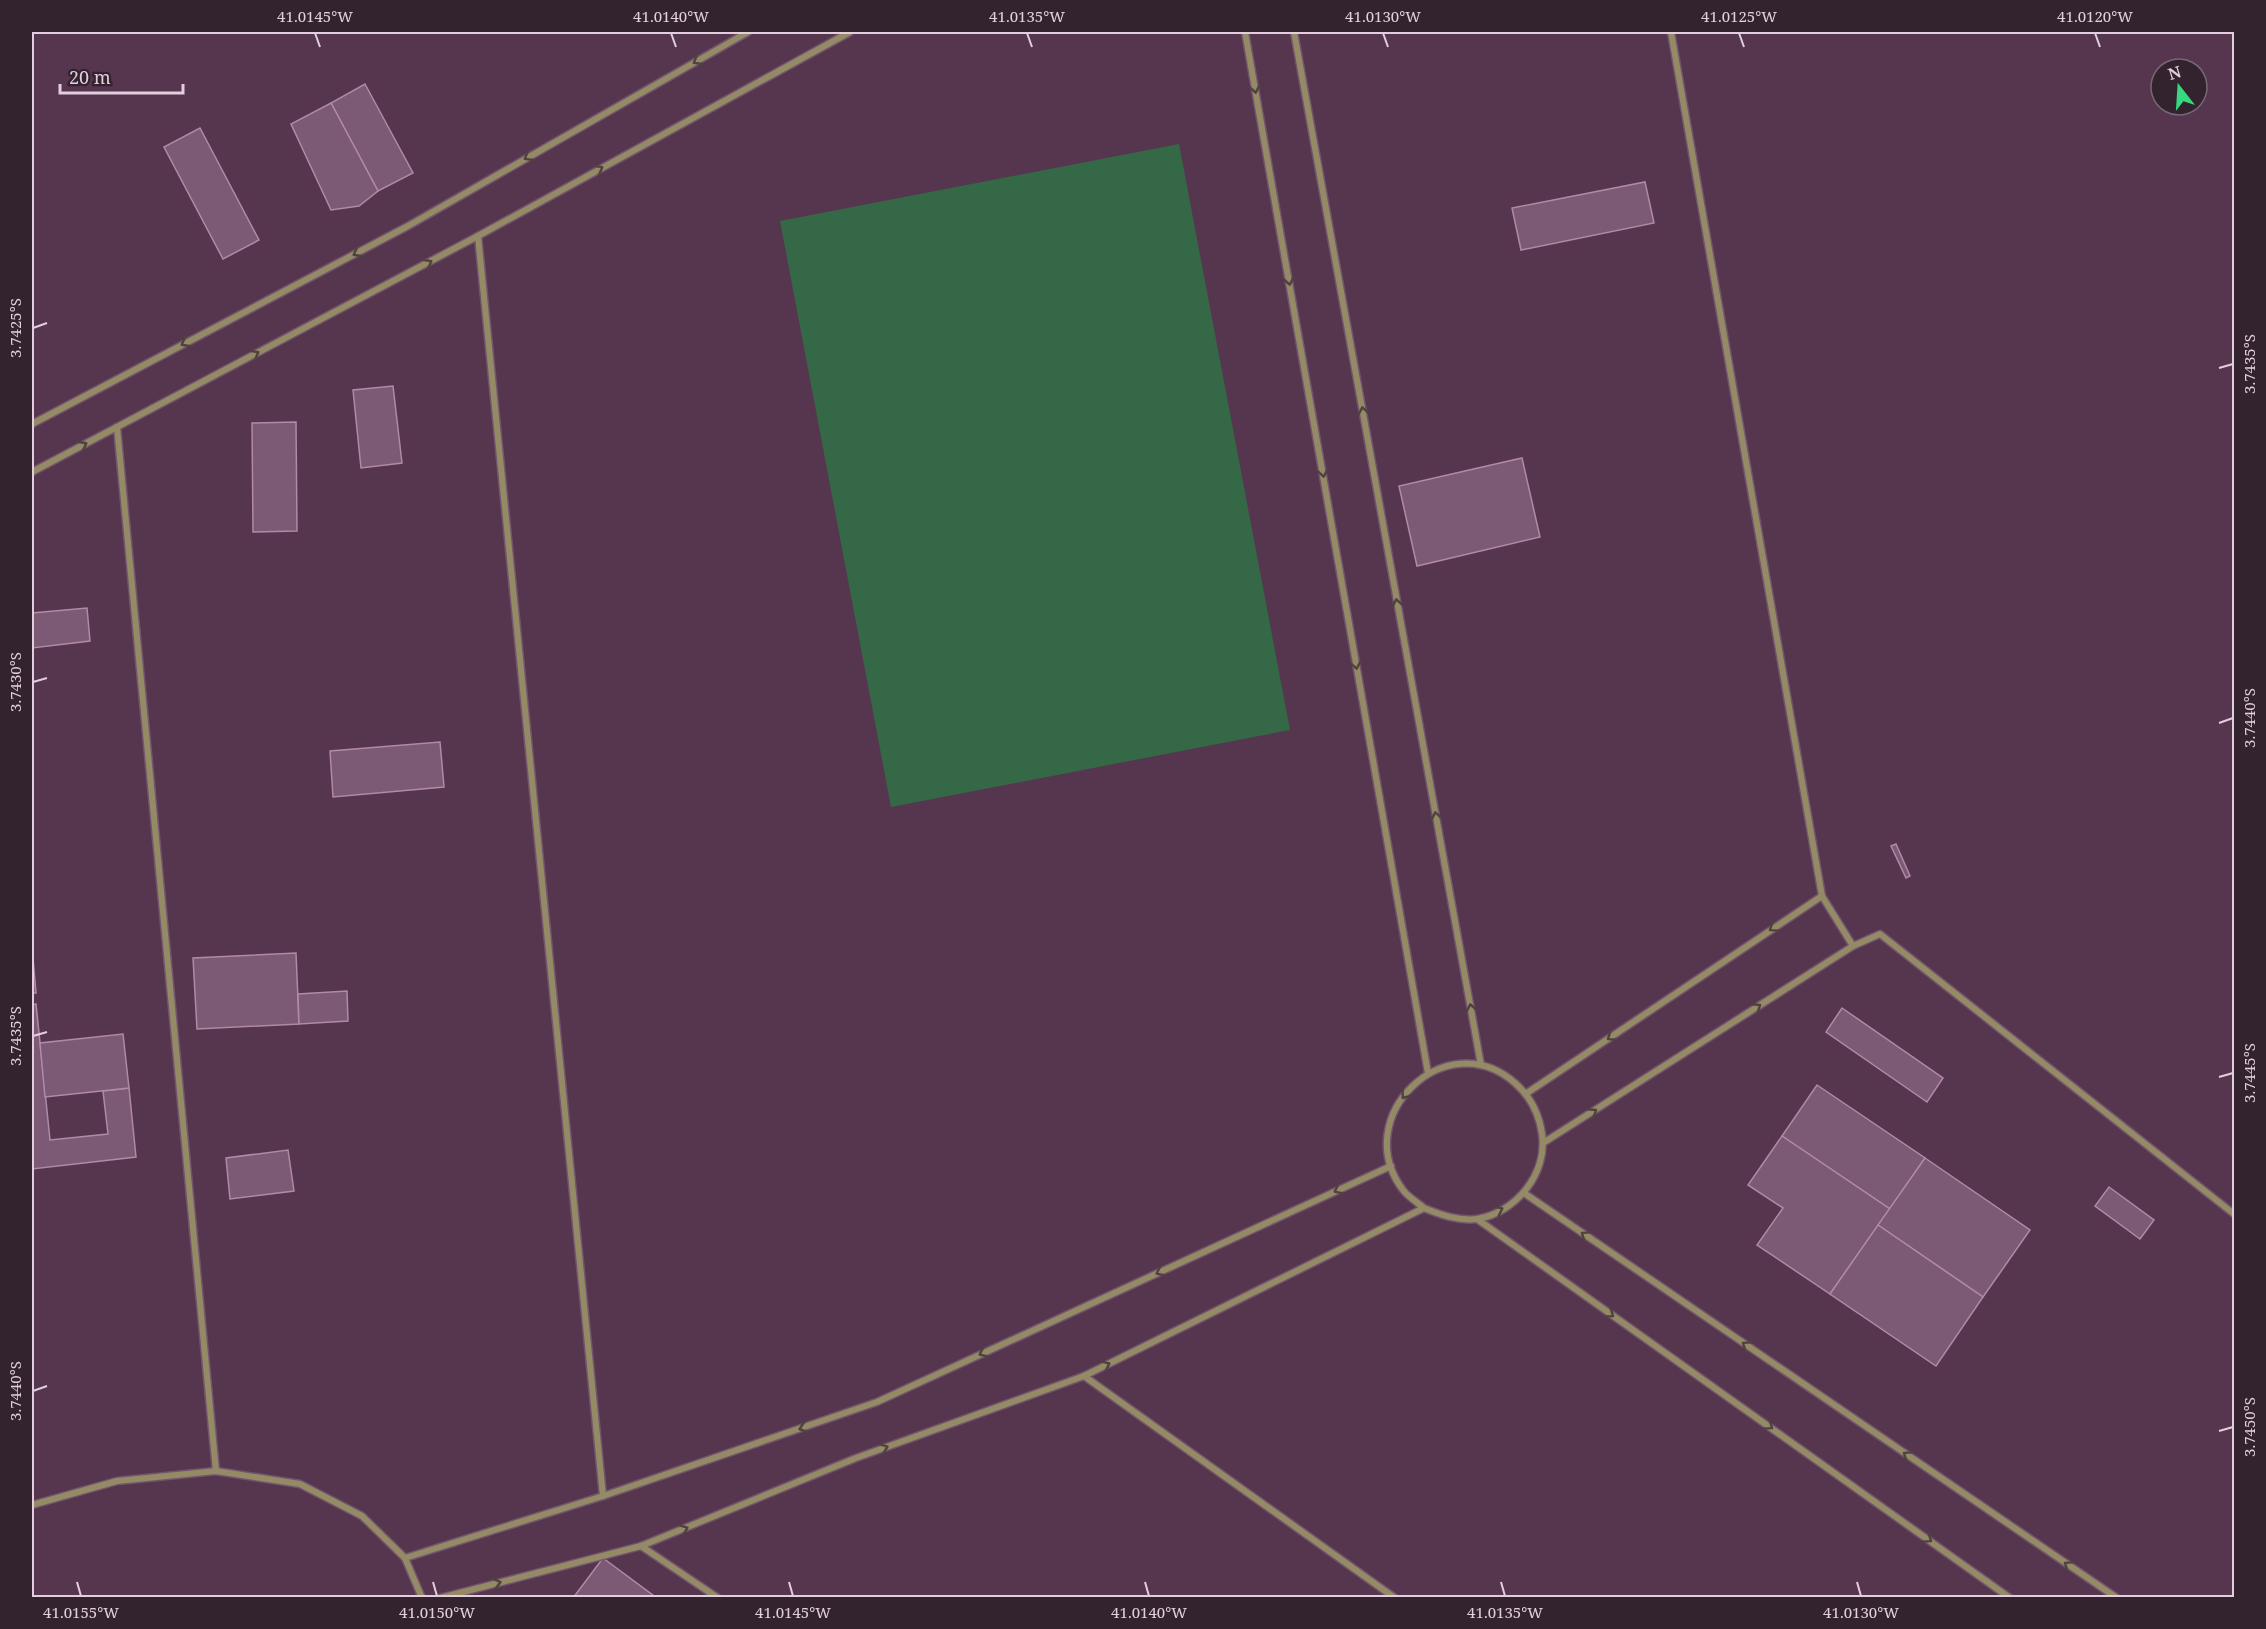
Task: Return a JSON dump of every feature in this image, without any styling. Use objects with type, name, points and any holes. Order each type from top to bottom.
[{"type":"street","points":[[32,424],[408,226],[748,32]]},
{"type":"street","points":[[32,472],[478,236],[850,32]]},
{"type":"street","points":[[1245,32],[1428,1073]]},
{"type":"street","points":[[1294,32],[1481,1065]]},
{"type":"street","points":[[1671,32],[1822,896],[1852,946]]},
{"type":"street","points":[[478,236],[603,1497]]},
{"type":"street","points":[[117,427],[216,1471]]},
{"type":"street","points":[[1527,1093],[1822,896]]},
{"type":"street","points":[[1543,1143],[1852,946],[1880,934],[2235,1214]]},
{"type":"street","points":[[1454,1064],[1481,1065],[1506,1075],[1527,1093],[1539,1117],[1543,1143],[1538,1170],[1524,1193],[1503,1210],[1477,1219],[1449,1218],[1424,1208],[1403,1190],[1391,1166],[1387,1139],[1392,1113],[1407,1090],[1428,1073],[1454,1064]]},
{"type":"street","points":[[405,1558],[603,1497],[877,1402],[1391,1166]]},
{"type":"street","points":[[1524,1193],[2117,1598]]},
{"type":"street","points":[[440,1598],[641,1546],[856,1458],[1084,1376],[1424,1208]]},
{"type":"street","points":[[1477,1219],[2010,1598]]},
{"type":"street","points":[[1084,1376],[1395,1598]]},
{"type":"street","points":[[32,1505],[117,1481],[216,1471],[300,1484],[362,1516],[405,1558],[422,1598]]},
{"type":"street","points":[[641,1546],[718,1598]]},
{"type":"green space","points":[[1179,144],[1290,730],[891,807],[780,221]]},
{"type":"building","points":[[365,84],[413,173],[378,191],[331,103]]},
{"type":"building","points":[[331,103],[378,191],[359,206],[331,210],[291,124]]},
{"type":"building","points":[[200,128],[259,240],[223,259],[164,147]]},
{"type":"building","points":[[1645,182],[1654,223],[1521,250],[1512,208]]},
{"type":"building","points":[[393,386],[402,463],[361,468],[353,390]]},
{"type":"building","points":[[296,422],[297,531],[253,532],[252,423]]},
{"type":"building","points":[[1522,458],[1540,537],[1417,566],[1399,486]]},
{"type":"building","points":[[87,608],[90,641],[32,648],[32,613]]},
{"type":"building","points":[[440,742],[444,787],[333,797],[330,751]]},
{"type":"building","points":[[1896,844],[1910,876],[1906,878],[1891,846]]},
{"type":"building","points":[[32,947],[36,993],[32,993]]},
{"type":"building","points":[[296,953],[299,1024],[197,1029],[193,958]]},
{"type":"building","points":[[347,991],[348,1021],[299,1024],[298,994]]},
{"type":"building","points":[[36,1004],[50,1140],[108,1134],[103,1091],[129,1088],[136,1157],[32,1169],[32,1005]]},
{"type":"building","points":[[1842,1008],[1943,1078],[1927,1102],[1826,1032]]},
{"type":"building","points":[[123,1034],[129,1088],[45,1097],[40,1043]]},
{"type":"building","points":[[1817,1085],[1925,1158],[1890,1209],[1782,1136]]},
{"type":"building","points":[[1782,1136],[1890,1209],[1830,1294],[1757,1245],[1783,1208],[1748,1185]]},
{"type":"building","points":[[288,1150],[294,1191],[230,1199],[226,1158]]},
{"type":"building","points":[[1925,1158],[2030,1230],[1983,1297],[1878,1225]]},
{"type":"building","points":[[2109,1187],[2154,1220],[2140,1239],[2095,1206]]},
{"type":"building","points":[[1878,1225],[1983,1297],[1936,1366],[1830,1294]]},
{"type":"building","points":[[603,1558],[654,1596],[654,1598],[573,1598]]}]
